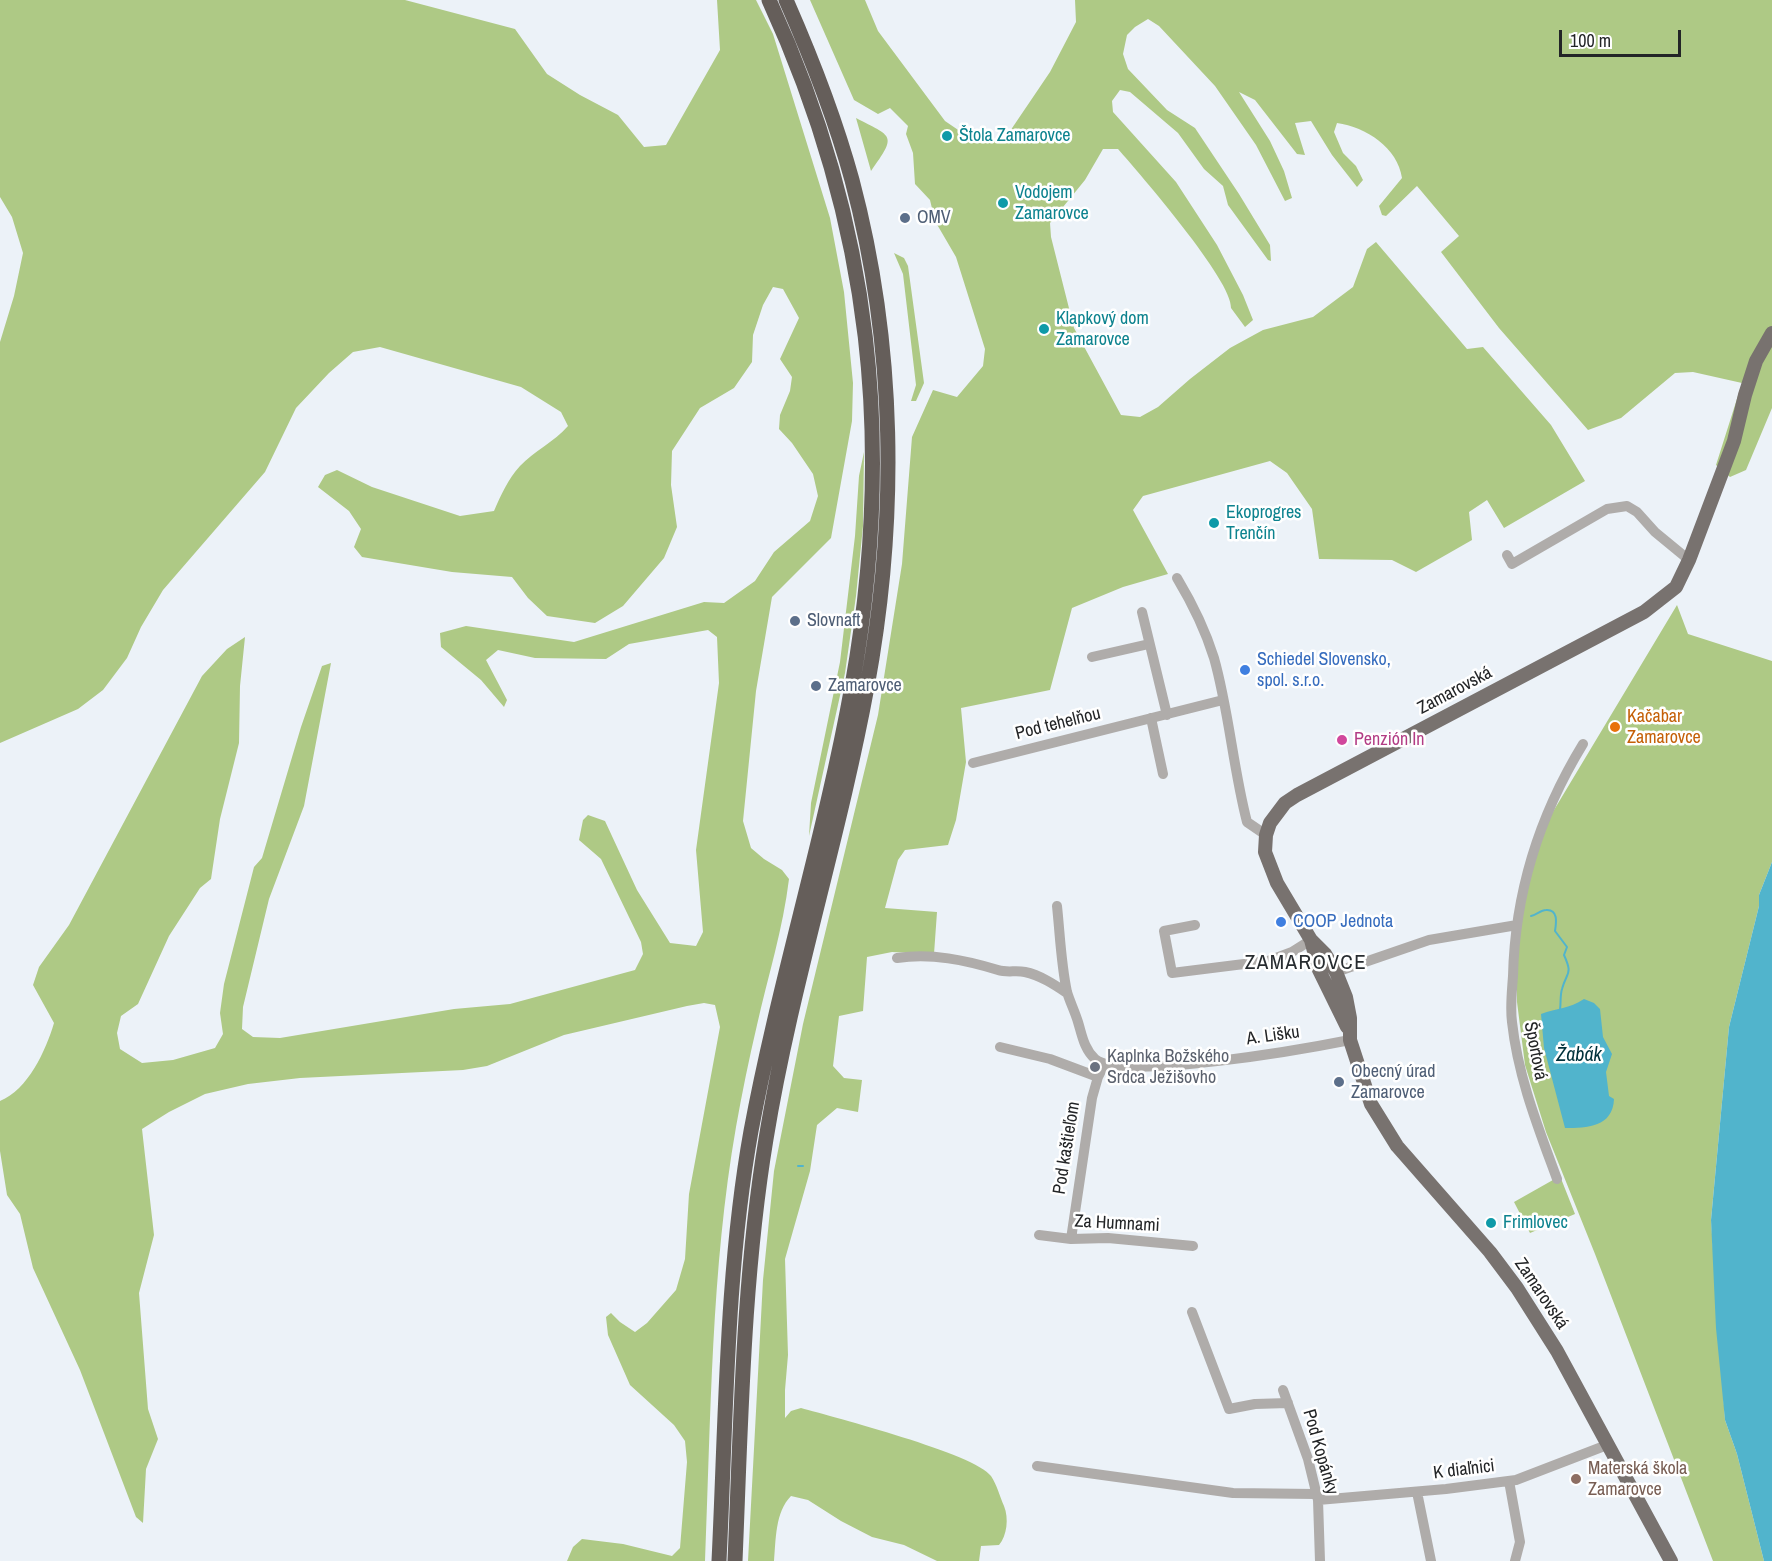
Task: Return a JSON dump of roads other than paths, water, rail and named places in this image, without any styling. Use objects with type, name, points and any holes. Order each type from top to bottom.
[{"type":"highway","points":[[719,1561],[731,1308],[750,1136],[767,1049],[852,688],[867,588],[873,500],[873,411],[863,315],[850,236],[820,129],[788,42],[769,0]]},
{"type":"highway","points":[[735,1561],[746,1313],[754,1224],[766,1139],[782,1050],[839,819],[867,688],[882,590],[887,530],[889,466],[884,361],[871,267],[839,135],[820,80],[786,0]]},
{"type":"main road","name":"Zamarovská","points":[[1350,1035],[1346,997],[1336,972],[1325,954],[1311,940],[1271,871],[1266,852],[1266,835],[1276,813],[1297,795],[1644,612],[1676,587],[1689,561],[1734,441],[1756,361],[1772,333]]},
{"type":"main road","name":"Zamarovská","points":[[1311,940],[1318,970],[1350,1035],[1371,1104],[1383,1125],[1398,1146],[1490,1252],[1517,1288],[1557,1351],[1669,1561]]},
{"type":"street","points":[[1507,555],[1512,564],[1607,509],[1627,506],[1637,512],[1655,532],[1689,561]]},
{"type":"street","points":[[1177,578],[1196,610],[1214,659],[1247,822],[1266,835]]},
{"type":"street","points":[[1142,612],[1167,715]]},
{"type":"street","points":[[1092,657],[1149,644]]},
{"type":"street","name":"Pod tehelňou","points":[[973,763],[1223,700]]},
{"type":"street","points":[[1151,718],[1163,774]]},
{"type":"street","name":"Športová","points":[[1557,1179],[1528,1098],[1512,1023],[1513,961],[1521,894],[1537,837],[1562,781],[1583,744]]},
{"type":"street","points":[[1057,906],[1067,993],[1088,1050],[1104,1065]]},
{"type":"street","points":[[1195,925],[1164,931],[1172,973],[1268,962],[1293,952],[1311,940]]},
{"type":"street","points":[[1336,972],[1429,940],[1517,925]]},
{"type":"street","points":[[897,958],[939,957],[971,962],[999,971],[1026,972],[1067,993]]},
{"type":"street","name":"A. Lišku","points":[[1104,1065],[1180,1065],[1301,1049],[1350,1035]]},
{"type":"street","points":[[1000,1047],[1050,1059],[1098,1077]]},
{"type":"street","name":"Pod kaštieľom","points":[[1071,1239],[1092,1098],[1104,1065]]},
{"type":"street","name":"Za Humnami","points":[[1039,1235],[1071,1239],[1108,1238],[1193,1246]]},
{"type":"street","points":[[1192,1312],[1229,1409],[1255,1404],[1288,1403]]},
{"type":"street","name":"Pod Kopánky","points":[[1283,1390],[1308,1459],[1317,1497],[1320,1561]]},
{"type":"street","name":"K diaľnici","points":[[1037,1466],[1233,1493],[1317,1497],[1417,1492],[1516,1480],[1607,1445]]},
{"type":"street","points":[[1509,1481],[1520,1542],[1515,1561]]},
{"type":"street","points":[[1417,1492],[1431,1561]]},
{"type":"water","points":[[1772,862],[1772,1561],[1764,1561],[1737,1454],[1725,1420],[1716,1328],[1711,1220],[1729,1027],[1759,906],[1759,895]]},
{"type":"water","name":"Žabák","points":[[1584,999],[1594,1003],[1600,1009],[1603,1037],[1612,1054],[1606,1072],[1609,1096],[1614,1099],[1613,1108],[1604,1120],[1597,1124],[1565,1128],[1544,1048],[1541,1014],[1568,1007]]},
{"type":"waterway","points":[[1531,916],[1544,910],[1553,912],[1556,918],[1555,931],[1567,947],[1564,955],[1569,970],[1561,991],[1560,1010]]},
{"type":"waterway","points":[[798,1166],[803,1166]]},
{"type":"place","name":"Štola Zamarovce","points":[[947,136]]},
{"type":"place","name":"Vodojem Zamarovce","points":[[1003,203]]},
{"type":"place","name":"OMV","points":[[905,218]]},
{"type":"place","name":"Klapkový dom Zamarovce","points":[[1044,329]]},
{"type":"place","name":"Ekoprogres Trenčín","points":[[1214,523]]},
{"type":"place","name":"Slovnaft","points":[[795,621]]},
{"type":"place","name":"Schiedel Slovensko, spol. s.r.o.","points":[[1245,670]]},
{"type":"place","name":"Zamarovce","points":[[816,686]]},
{"type":"place","name":"Kačabar Zamarovce","points":[[1615,727]]},
{"type":"place","name":"Penzión In","points":[[1342,740]]},
{"type":"place","name":"COOP Jednota","points":[[1281,922]]},
{"type":"place","name":"Kaplnka Božského Srdca Ježišovho","points":[[1095,1067]]},
{"type":"place","name":"Obecný úrad Zamarovce","points":[[1339,1082]]},
{"type":"place","name":"Frimlovec","points":[[1491,1223]]},
{"type":"place","name":"Materská škola Zamarovce","points":[[1576,1479]]},
{"type":"district","name":"ZAMAROVCE","points":[[1306,963]]}]
